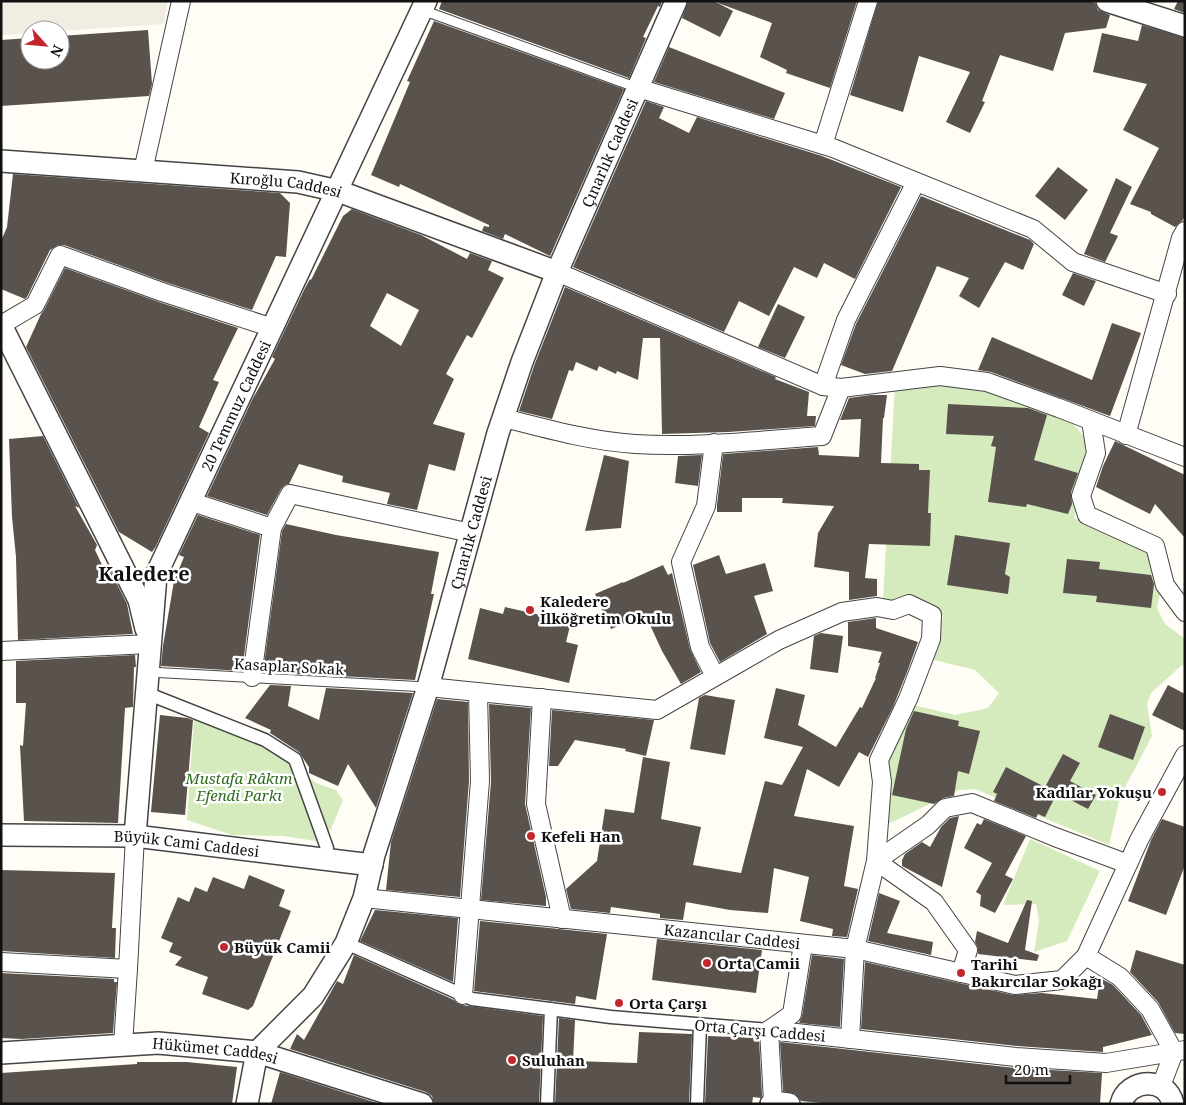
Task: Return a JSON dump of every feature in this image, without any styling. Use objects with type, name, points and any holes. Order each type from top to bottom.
[{"type":"street","points":[[144,171],[181,1]]},
{"type":"street","name":"Çınarlık Caddesi","points":[[257,1052],[313,996],[346,943],[364,898],[373,860],[428,687],[504,418],[522,362],[557,272],[676,1]]},
{"type":"street","points":[[823,145],[868,1]]},
{"type":"street","points":[[1107,1],[1185,26]]},
{"type":"street","name":"20 Temmuz Caddesi","points":[[135,833],[156,575],[424,6]]},
{"type":"street","points":[[638,88],[823,145],[1033,229],[1073,262],[1167,294]]},
{"type":"street","name":"Kıroğlu Caddesi","points":[[1,161],[298,182],[338,191],[557,272]]},
{"type":"street","points":[[823,386],[846,320],[916,182]]},
{"type":"street","points":[[1126,435],[1167,294],[1181,238],[1185,231]]},
{"type":"street","points":[[1,652],[150,644],[139,600],[1,325],[35,305],[60,255],[162,292],[273,328]]},
{"type":"street","points":[[557,272],[823,386],[841,388],[940,376],[987,382],[1185,457]]},
{"type":"street","points":[[504,418],[586,438],[626,443],[714,443],[822,436],[841,388]]},
{"type":"street","points":[[1091,421],[1096,453],[1081,496],[1087,516],[1155,546],[1165,585],[1185,612]]},
{"type":"street","points":[[714,443],[706,506],[682,562],[700,647],[715,676]]},
{"type":"street","points":[[252,678],[272,528],[290,494],[471,533]]},
{"type":"street","points":[[192,502],[272,528]]},
{"type":"street","points":[[428,687],[657,710],[779,640],[842,612],[877,607],[893,610],[909,604],[932,615],[931,639],[908,700],[879,760],[882,782],[876,862],[855,949],[850,1038]]},
{"type":"street","points":[[463,995],[480,781],[478,692]]},
{"type":"street","points":[[146,693],[265,740],[295,759],[326,853]]},
{"type":"street","points":[[542,698],[536,804],[562,919]]},
{"type":"street","points":[[1161,1086],[1179,1051],[1150,1009],[1120,977],[1086,956],[1128,864],[1185,755]]},
{"type":"street","points":[[876,862],[928,825],[945,808],[972,803],[1128,864]]},
{"type":"street","points":[[123,1045],[135,833]]},
{"type":"street","name":"Büyük Cami Caddesi","points":[[1,835],[135,833],[326,853],[373,860]]},
{"type":"street","points":[[876,862],[934,902],[968,950],[961,973]]},
{"type":"street","name":"Kazancılar Caddesi","points":[[364,898],[855,949],[1015,985],[1062,980],[1086,956]]},
{"type":"street","name":"Orta Çarşı Caddesi","points":[[346,943],[472,1000],[611,1017],[769,1030],[1016,1057],[1106,1063],[1179,1051]]},
{"type":"street","points":[[778,1103],[769,1030],[792,1014],[803,944]]},
{"type":"street","points":[[1,962],[128,969]]},
{"type":"street","points":[[547,1104],[551,1010]]},
{"type":"street","points":[[697,1104],[700,1025]]},
{"type":"street","name":"Hükümet Caddesi","points":[[1,1053],[158,1043],[257,1052],[422,1104]]},
{"type":"street","points":[[247,1104],[257,1052]]},
{"type":"street","points":[[1121,1104],[1128,1091],[1135,1085],[1143,1083],[1161,1086],[1167,1092],[1173,1104]]},
{"type":"lane","points":[[424,6],[638,88]]},
{"type":"lane","name":"Kasaplar Sokak","points":[[148,672],[428,687]]},
{"type":"green space","points":[[940,380],[998,391],[1073,424],[1086,439],[1090,455],[1074,518],[1150,551],[1161,589],[1157,608],[1165,624],[1185,639],[1185,666],[1182,665],[1151,693],[1147,704],[1152,736],[1120,797],[1109,845],[975,789],[959,790],[888,824],[886,764],[909,704],[955,715],[988,708],[999,693],[975,670],[930,659],[943,617],[921,600],[883,600],[895,385]]},
{"type":"green space","name":"Mustafa Râkım Efendi Parkı","points":[[194,719],[265,745],[316,783],[336,790],[343,800],[331,829],[316,841],[283,836],[232,835],[187,820]]},
{"type":"green space","points":[[1030,839],[1100,871],[1067,941],[1034,952],[1039,920],[1036,904],[1003,905]]},
{"type":"shaded area","points":[[1,1],[168,1],[164,24],[70,30],[70,20],[20,20],[20,34],[1,35]]},
{"type":"building","points":[[442,1],[662,1],[643,37],[646,38],[629,78],[439,9]]},
{"type":"building","points":[[688,1],[714,1],[733,11],[720,37],[682,18]]},
{"type":"building","points":[[719,1],[857,1],[830,88],[786,73],[787,70],[760,57],[772,23],[718,3]]},
{"type":"building","points":[[878,1],[1091,1],[1095,3],[1098,10],[1110,15],[1106,28],[1065,33],[1053,71],[1000,55],[982,101],[985,102],[970,133],[946,122],[970,72],[919,56],[903,112],[850,95]]},
{"type":"building","points":[[1178,1],[1185,1],[1185,13],[1174,9]]},
{"type":"building","points":[[434,21],[624,89],[550,256],[505,234],[503,239],[482,231],[484,226],[489,227],[489,225],[400,184],[399,187],[371,175],[410,82],[407,81]]},
{"type":"building","points":[[1142,25],[1185,38],[1185,216],[1175,227],[1151,214],[1151,212],[1130,204],[1159,148],[1123,130],[1147,84],[1093,72],[1102,33],[1138,41]]},
{"type":"building","points":[[148,30],[152,84],[149,96],[1,106],[1,40],[20,39],[20,70],[70,70],[70,35]]},
{"type":"building","points":[[669,47],[785,93],[774,119],[654,82]]},
{"type":"building","points":[[646,101],[664,107],[659,118],[689,133],[697,117],[822,156],[901,187],[855,279],[824,263],[817,278],[794,267],[769,316],[739,301],[724,332],[573,267]]},
{"type":"building","points":[[1058,167],[1088,190],[1065,220],[1035,196]]},
{"type":"building","points":[[13,174],[280,193],[290,203],[286,257],[276,256],[252,310],[165,282],[64,245],[58,245],[50,250],[25,299],[1,289],[1,241],[7,227]]},
{"type":"building","points":[[1116,178],[1132,187],[1110,233],[1118,236],[1105,262],[1084,254]]},
{"type":"building","points":[[921,196],[1030,240],[1034,244],[1023,270],[1005,262],[979,308],[959,296],[969,278],[937,266],[892,371],[865,374],[841,365],[856,324]]},
{"type":"building","points":[[352,209],[421,235],[467,259],[470,253],[492,261],[488,270],[504,278],[472,338],[467,335],[446,374],[454,379],[433,424],[465,433],[455,471],[429,464],[417,510],[387,504],[390,493],[342,482],[343,476],[299,464],[289,484],[281,489],[267,515],[207,496],[252,400],[275,359],[272,357],[305,288],[311,280],[343,216]],"holes":[[[387,293],[419,310],[401,346],[370,326]]]},
{"type":"building","points":[[65,268],[238,328],[213,380],[219,382],[199,427],[209,433],[152,552],[119,532],[26,347]]},
{"type":"building","points":[[1073,273],[1096,281],[1084,306],[1062,295]]},
{"type":"building","points":[[565,287],[809,392],[807,416],[816,416],[815,426],[662,434],[660,338],[643,338],[638,380],[617,371],[616,374],[599,366],[597,371],[576,362],[573,371],[569,370],[552,419],[519,411],[534,366]]},
{"type":"building","points":[[778,304],[805,317],[785,358],[758,347]]},
{"type":"building","points":[[1112,323],[1141,333],[1110,416],[991,372],[978,370],[992,337],[1092,380]]},
{"type":"building","points":[[887,395],[883,418],[881,463],[919,464],[919,470],[930,470],[928,513],[931,513],[930,546],[869,544],[865,578],[877,579],[877,596],[849,600],[849,572],[814,567],[818,533],[834,506],[782,503],[783,498],[742,498],[742,512],[717,512],[717,505],[723,454],[818,447],[819,455],[859,457],[861,419],[840,420],[849,398]]},
{"type":"building","points":[[948,404],[1028,408],[1047,415],[1034,460],[1078,473],[1071,492],[1072,504],[1068,514],[1027,504],[1026,507],[988,502],[996,447],[991,446],[994,436],[946,434]]},
{"type":"building","points":[[43,436],[79,508],[75,506],[97,545],[95,550],[104,569],[109,568],[127,604],[133,634],[18,640],[16,557],[12,517],[9,439]]},
{"type":"building","points":[[1115,441],[1185,475],[1185,538],[1155,504],[1150,514],[1096,487],[1103,466]]},
{"type":"building","points":[[604,455],[629,461],[621,528],[585,531]]},
{"type":"building","points":[[702,455],[698,486],[675,483],[678,456]]},
{"type":"building","points":[[198,515],[260,535],[242,671],[161,666],[174,581],[184,557],[179,555]]},
{"type":"building","points":[[286,524],[336,535],[439,552],[431,594],[434,594],[415,680],[263,672],[282,531]]},
{"type":"building","points":[[955,535],[1010,543],[1005,574],[1010,577],[1008,594],[947,585]]},
{"type":"building","points":[[719,555],[726,574],[765,563],[773,591],[754,596],[767,634],[720,662],[710,643],[693,565]]},
{"type":"building","points":[[1067,559],[1100,562],[1099,569],[1151,575],[1154,584],[1151,608],[1096,602],[1097,596],[1063,593]]},
{"type":"building","points":[[663,565],[668,575],[672,573],[690,649],[701,672],[681,684],[662,651],[645,614],[611,629],[595,594]]},
{"type":"building","points":[[505,607],[571,622],[566,642],[578,645],[569,683],[468,659],[480,608],[503,614]]},
{"type":"building","points":[[876,618],[876,628],[918,642],[893,707],[868,757],[859,752],[839,787],[807,769],[794,816],[854,826],[844,886],[858,889],[847,937],[832,936],[833,929],[800,921],[809,877],[774,868],[768,913],[730,910],[686,902],[683,920],[660,918],[660,914],[611,907],[610,913],[571,909],[566,889],[597,861],[605,809],[634,813],[643,757],[670,762],[661,819],[701,827],[693,865],[741,873],[765,781],[782,785],[803,747],[764,738],[776,688],[805,695],[798,725],[836,747],[860,707],[862,708],[876,678],[882,652],[848,646],[848,622]]},
{"type":"building","points":[[821,633],[843,636],[838,673],[810,669],[814,636]]},
{"type":"building","points":[[135,655],[133,707],[125,708],[118,823],[24,821],[20,745],[23,746],[26,703],[16,703],[16,661]]},
{"type":"building","points":[[270,685],[291,686],[288,706],[319,720],[326,688],[413,693],[376,808],[348,764],[338,786],[309,773],[309,767],[299,752],[270,733],[271,730],[245,718]]},
{"type":"building","points":[[1168,685],[1185,694],[1185,731],[1152,715]]},
{"type":"building","points":[[705,695],[735,700],[725,755],[690,749],[699,698]]},
{"type":"building","points":[[437,699],[468,702],[469,781],[460,897],[386,890],[391,842]]},
{"type":"building","points":[[489,704],[531,708],[525,804],[546,897],[546,906],[481,900],[491,782]]},
{"type":"building","points":[[552,710],[654,720],[646,756],[625,751],[626,749],[575,740],[558,766],[549,766]]},
{"type":"building","points":[[914,711],[959,721],[958,726],[980,731],[969,774],[958,771],[954,796],[943,798],[934,804],[892,795],[906,729]]},
{"type":"building","points":[[1110,714],[1145,727],[1133,760],[1098,747]]},
{"type":"building","points":[[160,715],[193,720],[185,815],[151,812]]},
{"type":"building","points":[[1063,754],[1080,763],[1070,781],[1096,795],[1088,809],[1057,793],[1045,817],[1038,814],[1036,818],[994,801],[997,794],[993,792],[1006,767],[1045,787]]},
{"type":"building","points":[[959,816],[942,887],[902,866],[905,854],[922,842],[930,847],[941,827],[950,818]]},
{"type":"building","points":[[984,819],[1026,836],[1005,875],[1013,879],[995,913],[980,906],[981,895],[976,892],[992,863],[964,848],[977,823],[981,825]]},
{"type":"building","points":[[1162,819],[1185,827],[1185,865],[1166,915],[1128,901],[1151,840]]},
{"type":"building","points":[[1,870],[115,873],[112,928],[116,928],[115,958],[1,951]]},
{"type":"building","name":"Büyük Camii","points":[[249,875],[285,890],[279,906],[291,911],[253,1006],[248,1010],[202,994],[208,977],[175,965],[182,957],[169,952],[173,943],[161,938],[178,897],[189,902],[195,887],[207,892],[213,877],[244,889]]},
{"type":"building","points":[[879,893],[900,901],[887,933],[933,942],[931,955],[868,941]]},
{"type":"building","points":[[1027,900],[1032,901],[1025,950],[1039,955],[1037,961],[978,954],[975,942],[977,931],[1008,943]]},
{"type":"building","points":[[375,910],[458,918],[453,982],[360,941]]},
{"type":"building","points":[[480,921],[607,934],[596,1000],[576,996],[575,1004],[474,991]]},
{"type":"building","name":"Orta Camii","points":[[657,939],[762,950],[756,993],[652,980]]},
{"type":"building","points":[[1136,950],[1185,965],[1185,1034],[1175,1033],[1158,1002],[1130,972]]},
{"type":"building","points":[[354,955],[462,1005],[543,1016],[539,1104],[434,1104],[432,1096],[426,1092],[290,1049],[297,1034],[304,1040],[337,981],[343,984]]},
{"type":"building","points":[[812,955],[844,959],[840,1027],[799,1023],[802,1016]]},
{"type":"building","points":[[865,962],[1013,995],[1042,993],[1097,999],[1100,979],[1102,979],[1113,985],[1141,1015],[1152,1035],[1103,1047],[1103,1052],[1017,1046],[861,1029]]},
{"type":"building","points":[[1,973],[114,979],[114,982],[117,982],[113,1033],[22,1039],[1,1038]]},
{"type":"building","points":[[559,1018],[575,1020],[573,1061],[637,1063],[639,1032],[692,1034],[689,1104],[555,1104]]},
{"type":"building","points":[[708,1036],[759,1038],[761,1098],[753,1097],[752,1104],[705,1104]]},
{"type":"building","points":[[780,1042],[1015,1068],[1102,1073],[1100,1104],[831,1104],[801,1101],[796,1094],[783,1091]]},
{"type":"building","points":[[137,1062],[187,1062],[237,1067],[232,1104],[1,1104],[1,1073],[137,1064]]},
{"type":"building","points":[[280,1072],[380,1104],[271,1104]]},
{"type":"place","name":"Kaledere İlköğretim Okulu","points":[[530,610]]},
{"type":"place","name":"Kadılar Yokuşu","points":[[1162,792]]},
{"type":"place","name":"Kefeli Han","points":[[531,836]]},
{"type":"place","name":"Büyük Camii","points":[[224,947]]},
{"type":"place","name":"Orta Camii","points":[[707,963]]},
{"type":"place","name":"Tarihi Bakırcılar Sokağı","points":[[961,973]]},
{"type":"place","name":"Orta Çarşı","points":[[619,1003]]},
{"type":"place","name":"Suluhan","points":[[512,1060]]},
{"type":"district","name":"Kaledere","points":[[144,573]]}]
